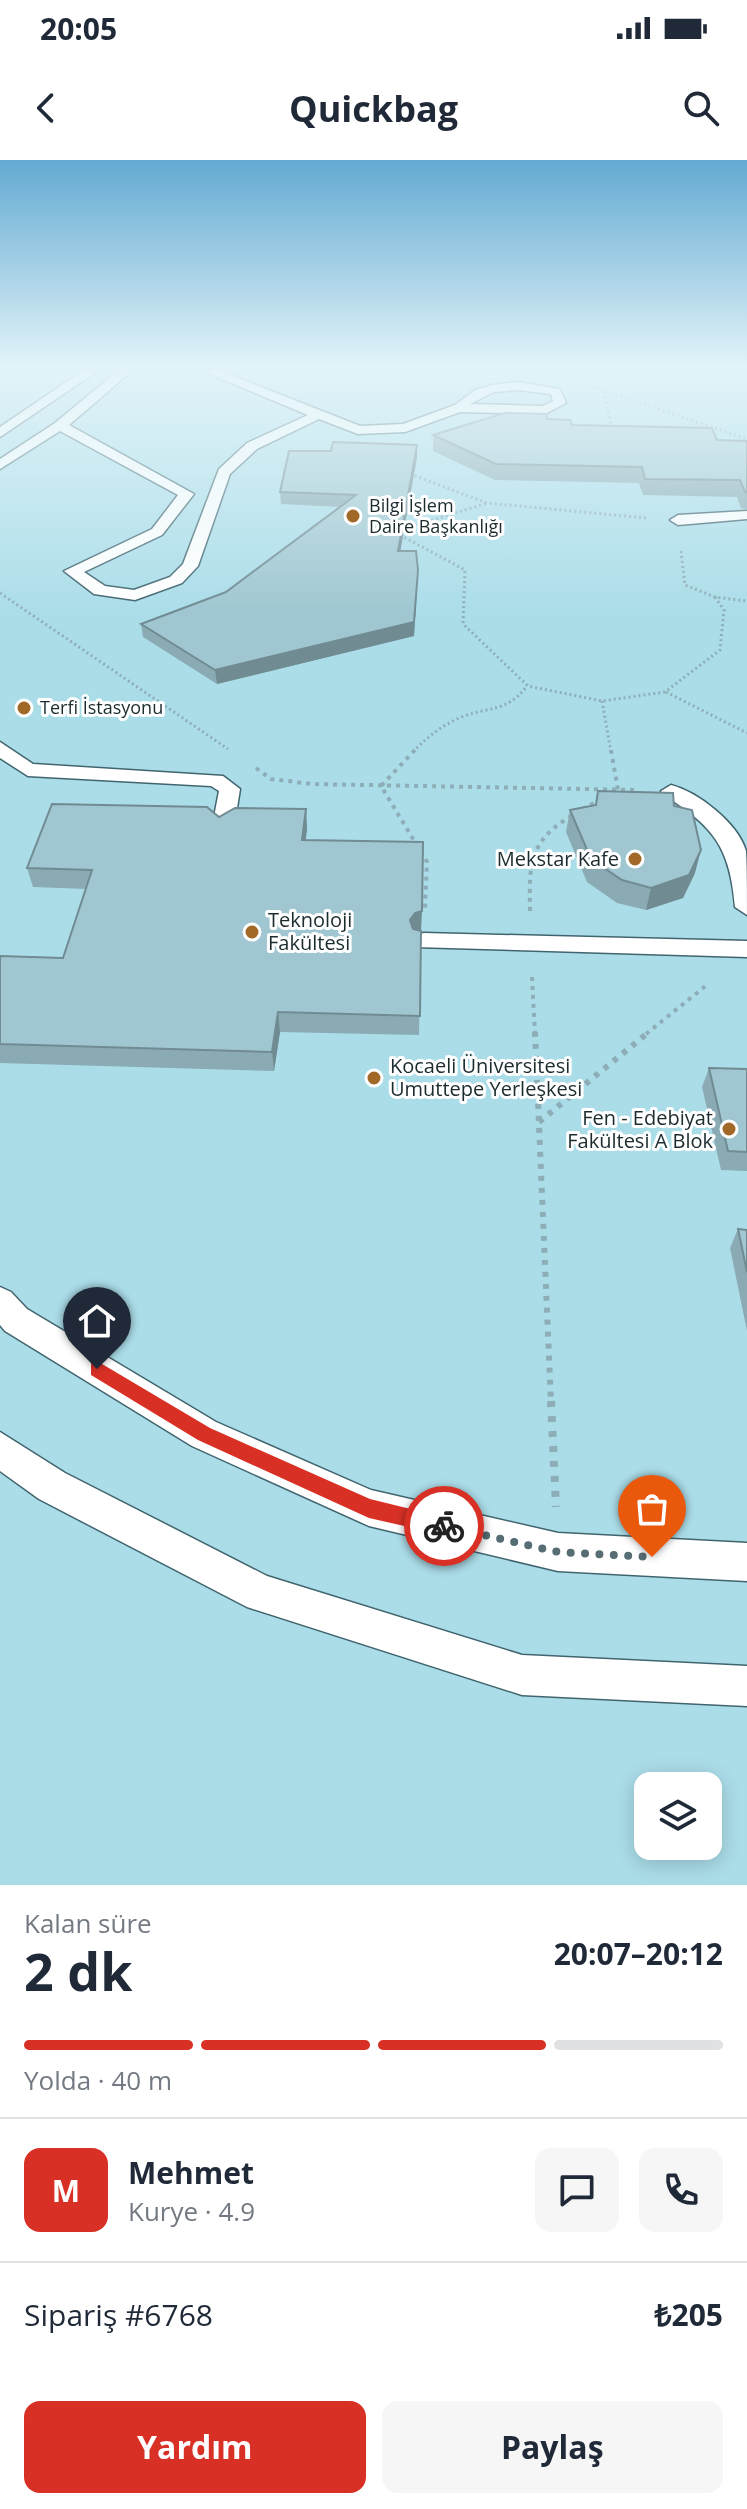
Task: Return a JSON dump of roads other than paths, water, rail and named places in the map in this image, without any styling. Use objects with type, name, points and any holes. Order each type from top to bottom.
[{"type":"lane","points":[[0,465],[22,450]]},
{"type":"lane","points":[[106,450],[187,494],[157,532],[72,571],[100,590],[135,595],[176,580],[190,566],[224,472],[247,450]]},
{"type":"lane","points":[[678,520],[747,515]]},
{"type":"lane","points":[[0,748],[28,770],[216,780],[230,789],[223,827]]},
{"type":"lane","points":[[671,791],[709,813],[734,844],[745,882],[747,907]]},
{"type":"lane","points":[[424,941],[747,949]]},
{"type":"lane","points":[[0,1302],[16,1320],[204,1434],[369,1508],[558,1552],[747,1562]]},
{"type":"lane","points":[[0,1450],[52,1486],[275,1598],[522,1675],[747,1686]]},
{"type":"place","name":"Bilgi İşlem Daire Başkanlığı","points":[[353,516]]},
{"type":"place","name":"Terfi İstasyonu","points":[[24,708]]},
{"type":"place","name":"Mekstar Kafe","points":[[635,859]]},
{"type":"place","name":"Teknoloji Fakültesi","points":[[252,932]]},
{"type":"place","name":"Kocaeli Üniversitesi Umuttepe Yerleşkesi","points":[[374,1078]]},
{"type":"place","name":"Fen - Edebiyat Fakültesi A Blok","points":[[729,1129]]}]
